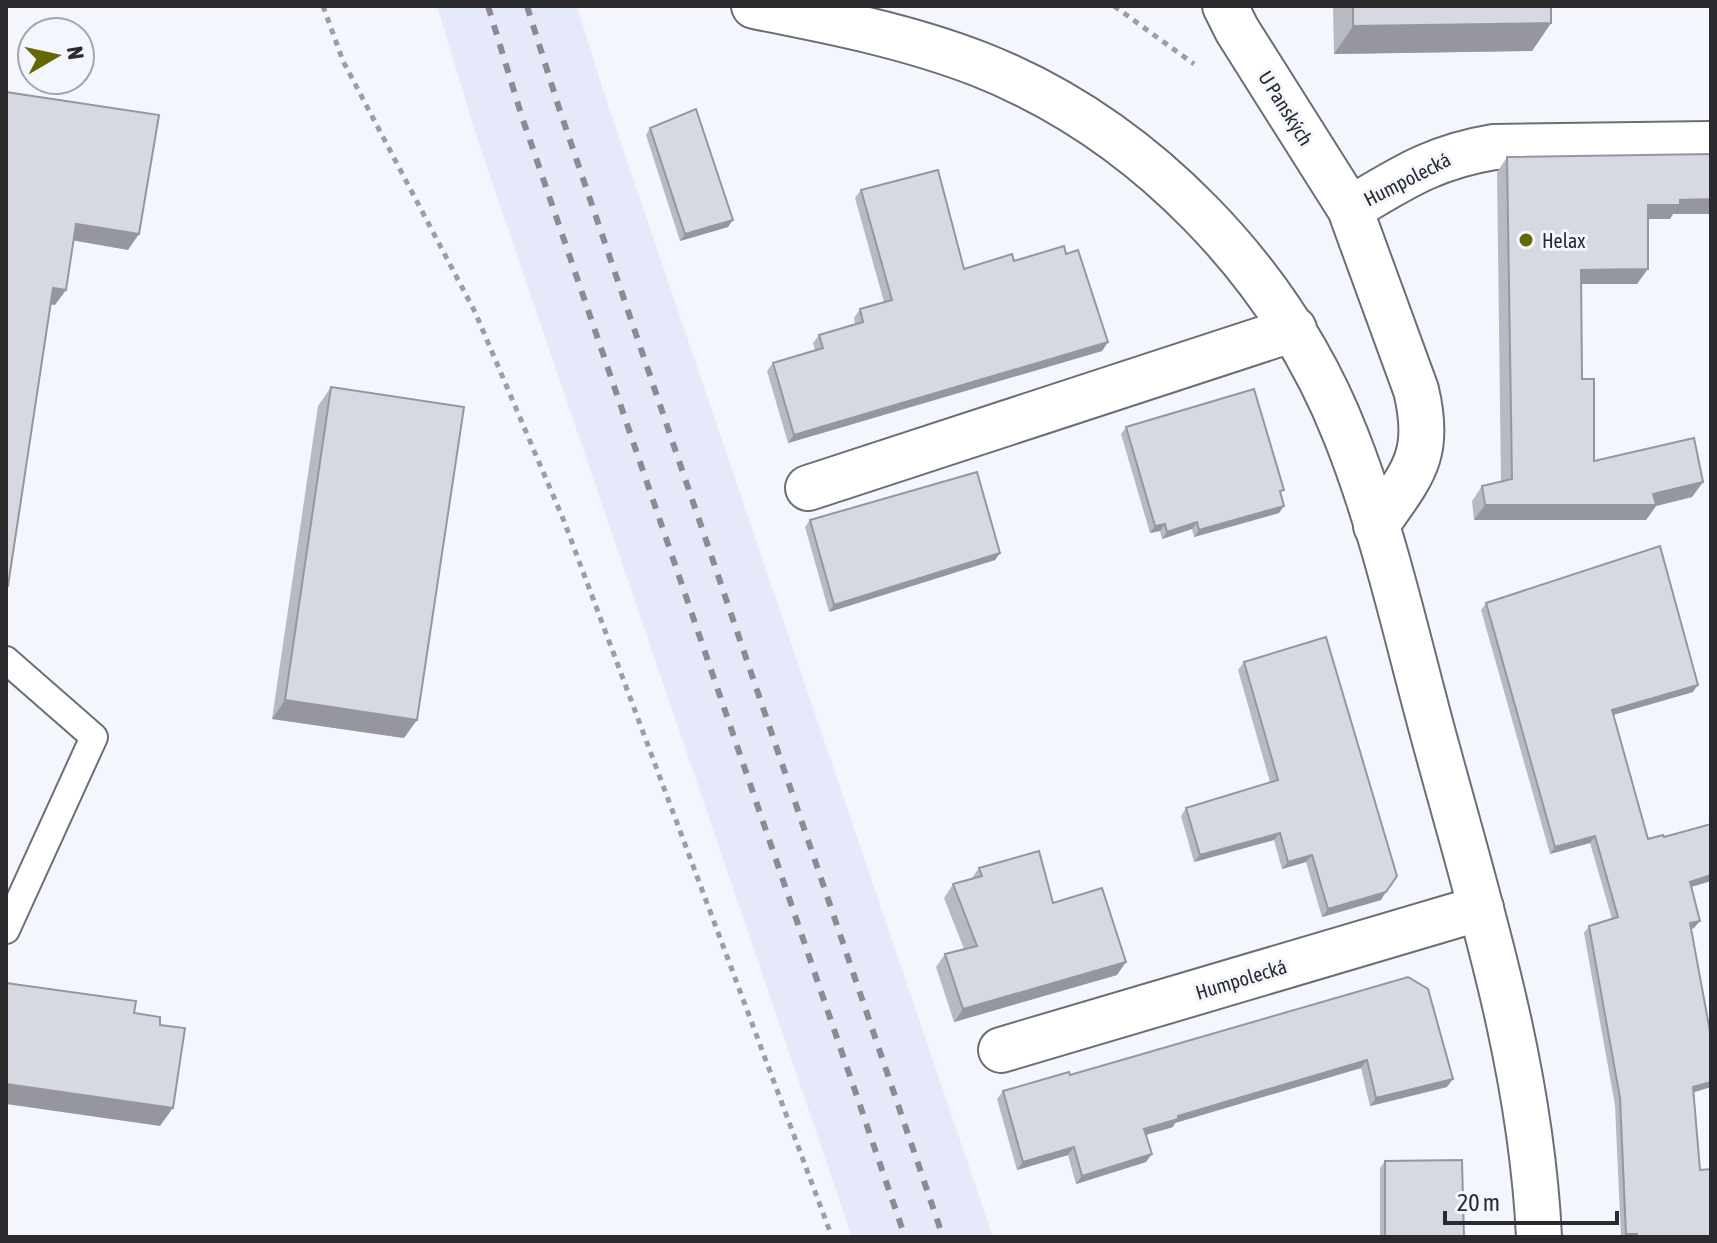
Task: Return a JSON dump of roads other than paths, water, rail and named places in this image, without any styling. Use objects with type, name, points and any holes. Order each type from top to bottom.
[{"type":"street","points":[[754,6],[928,46],[981,65],[1032,89],[1082,118],[1171,185],[1218,233],[1294,329],[1322,381],[1347,438],[1376,526],[1481,908],[1505,999],[1525,1094],[1536,1176],[1539,1237]]},
{"type":"street","name":"U Panských","points":[[1225,6],[1350,209]]},
{"type":"street","name":"Humpolecká","points":[[1376,526],[1413,473],[1422,447],[1422,416],[1416,390],[1350,209],[1432,162],[1462,152],[1494,147],[1711,144]]},
{"type":"street","points":[[808,488],[1294,329]]},
{"type":"street","name":"Humpolecká","points":[[1001,1050],[1481,908]]},
{"type":"lane","points":[[6,660],[94,737],[6,930]]},
{"type":"railway","points":[[488,6],[522,117],[905,1237]]},
{"type":"railway","points":[[527,6],[943,1237]]},
{"type":"place","name":"Helax","points":[[1526,240]]}]
